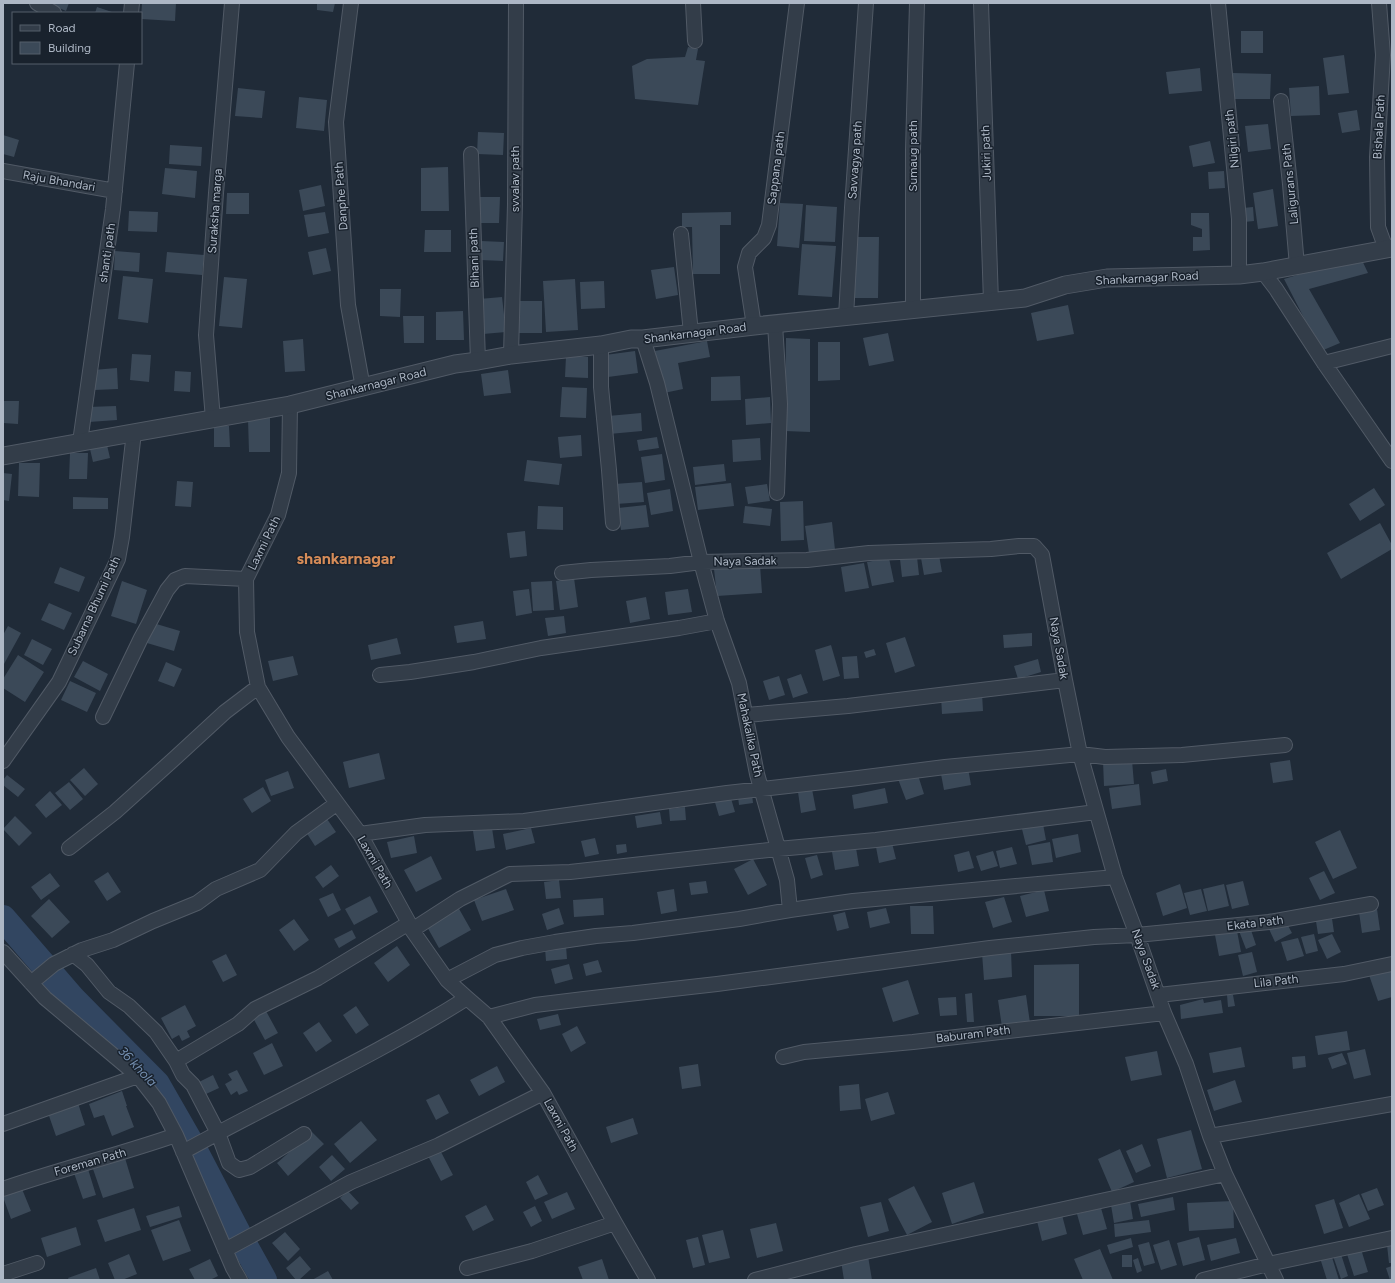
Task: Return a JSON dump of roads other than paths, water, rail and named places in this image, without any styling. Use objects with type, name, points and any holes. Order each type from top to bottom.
[{"type":"street","points":[[37,3],[52,12]]},
{"type":"street","name":"Suraksha marga","points":[[213,419],[206,335],[232,3]]},
{"type":"street","name":"Danphe Path","points":[[351,3],[336,122],[348,305],[363,388]]},
{"type":"street","name":"svvalav path","points":[[511,355],[515,204],[516,3]]},
{"type":"street","points":[[694,3],[694,41]]},
{"type":"street","name":"Sappana path","points":[[754,326],[746,267],[749,253],[764,238],[769,225],[797,3]]},
{"type":"street","name":"Savvagya path","points":[[846,317],[866,3]]},
{"type":"street","name":"Sumaug path","points":[[914,310],[913,150],[917,3]]},
{"type":"street","name":"Jukiri path","points":[[981,3],[991,302]]},
{"type":"street","name":"Nilgiri path","points":[[1218,3],[1239,219],[1238,275]]},
{"type":"street","name":"Bishala Path","points":[[1379,3],[1382,55],[1377,157],[1378,227],[1389,249]]},
{"type":"street","name":"shanti path","points":[[80,442],[115,191],[127,64]]},
{"type":"street","name":"Laligurans Path","points":[[1281,101],[1297,266]]},
{"type":"street","name":"Bihani path","points":[[471,154],[478,361]]},
{"type":"street","name":"Raju Bhandari","points":[[3,171],[115,191]]},
{"type":"street","points":[[681,234],[691,333]]},
{"type":"street","name":"Shankarnagar Road","points":[[3,456],[290,405],[455,364],[511,355],[601,345],[630,339],[643,339],[1024,298],[1065,285],[1107,278],[1238,275],[1263,272],[1389,249]]},
{"type":"street","points":[[1263,272],[1392,461]]},
{"type":"street","points":[[774,324],[780,404],[777,493]]},
{"type":"street","name":"Naya Sadak","points":[[643,339],[658,382],[701,562],[807,560],[869,553],[991,549],[1019,546],[1034,546],[1042,555],[1080,754],[1115,877],[1159,995],[1164,1013],[1186,1064],[1210,1136],[1225,1174],[1276,1280]]},
{"type":"street","points":[[601,345],[601,388],[613,522]]},
{"type":"street","points":[[1324,363],[1392,346]]},
{"type":"street","name":"Laxmi Path","points":[[290,405],[289,473],[278,515],[246,579],[247,632],[258,687],[288,737],[336,804],[360,834],[410,926],[447,980],[490,1017],[543,1093],[648,1280]]},
{"type":"street","name":"Subarna Bhumi Path","points":[[3,761],[59,682],[118,559],[122,537],[134,432]]},
{"type":"street","points":[[562,573],[670,566],[701,562]]},
{"type":"street","name":"Mahakalika Path","points":[[701,562],[717,621],[739,683],[757,774],[787,880],[790,910]]},
{"type":"street","points":[[103,717],[141,638],[175,580],[185,576],[246,579]]},
{"type":"street","points":[[380,675],[474,662],[542,648],[717,621]]},
{"type":"street","points":[[746,714],[848,706],[1065,680]]},
{"type":"street","points":[[69,848],[115,812],[225,712],[258,687]]},
{"type":"street","points":[[360,834],[425,825],[524,821],[761,789],[945,767],[1080,754],[1105,757],[1182,755],[1285,745]]},
{"type":"street","points":[[36,979],[54,964],[73,954],[113,940],[153,920],[197,903],[216,889],[260,870],[296,832],[336,804]]},
{"type":"street","points":[[176,1061],[238,1024],[255,1009],[318,978],[410,926],[510,874],[570,872],[778,849],[876,840],[1096,812]]},
{"type":"street","points":[[447,980],[495,955],[522,948],[596,936],[634,933],[739,919],[853,901],[1115,877]]},
{"type":"street","name":"Ekata Path","points":[[490,1017],[535,1005],[717,984],[990,948],[1094,937],[1137,935],[1269,922],[1371,904]]},
{"type":"street","points":[[3,952],[36,979],[45,998],[138,1076],[159,1103],[230,1247],[233,1268],[240,1280]]},
{"type":"street","points":[[73,954],[87,965],[109,992],[129,1006],[156,1032],[176,1061],[183,1075],[193,1085],[229,1163],[239,1170],[250,1167],[304,1134]]},
{"type":"street","name":"Lila Path","points":[[1159,995],[1344,974],[1392,964]]},
{"type":"street","points":[[182,1152],[431,1021],[467,998]]},
{"type":"street","name":"Baburam Path","points":[[783,1058],[804,1052],[913,1042],[1164,1013]]},
{"type":"street","points":[[3,1124],[138,1076]]},
{"type":"street","points":[[230,1247],[351,1182],[439,1145],[543,1093]]},
{"type":"street","points":[[1210,1136],[1392,1104]]},
{"type":"street","name":"Foreman Path","points":[[3,1188],[52,1172],[147,1146],[176,1135]]},
{"type":"street","points":[[755,1280],[856,1254],[1225,1174]]},
{"type":"street","points":[[467,1268],[532,1251],[615,1223]]},
{"type":"street","points":[[1202,1280],[1268,1264],[1392,1238]]},
{"type":"street","points":[[3,1274],[37,1263]]},
{"type":"waterway","name":"36 khola","points":[[3,918],[73,999],[157,1084],[192,1145],[264,1280]]},
{"type":"district","name":"shankarnagar","points":[[346,558]]}]
